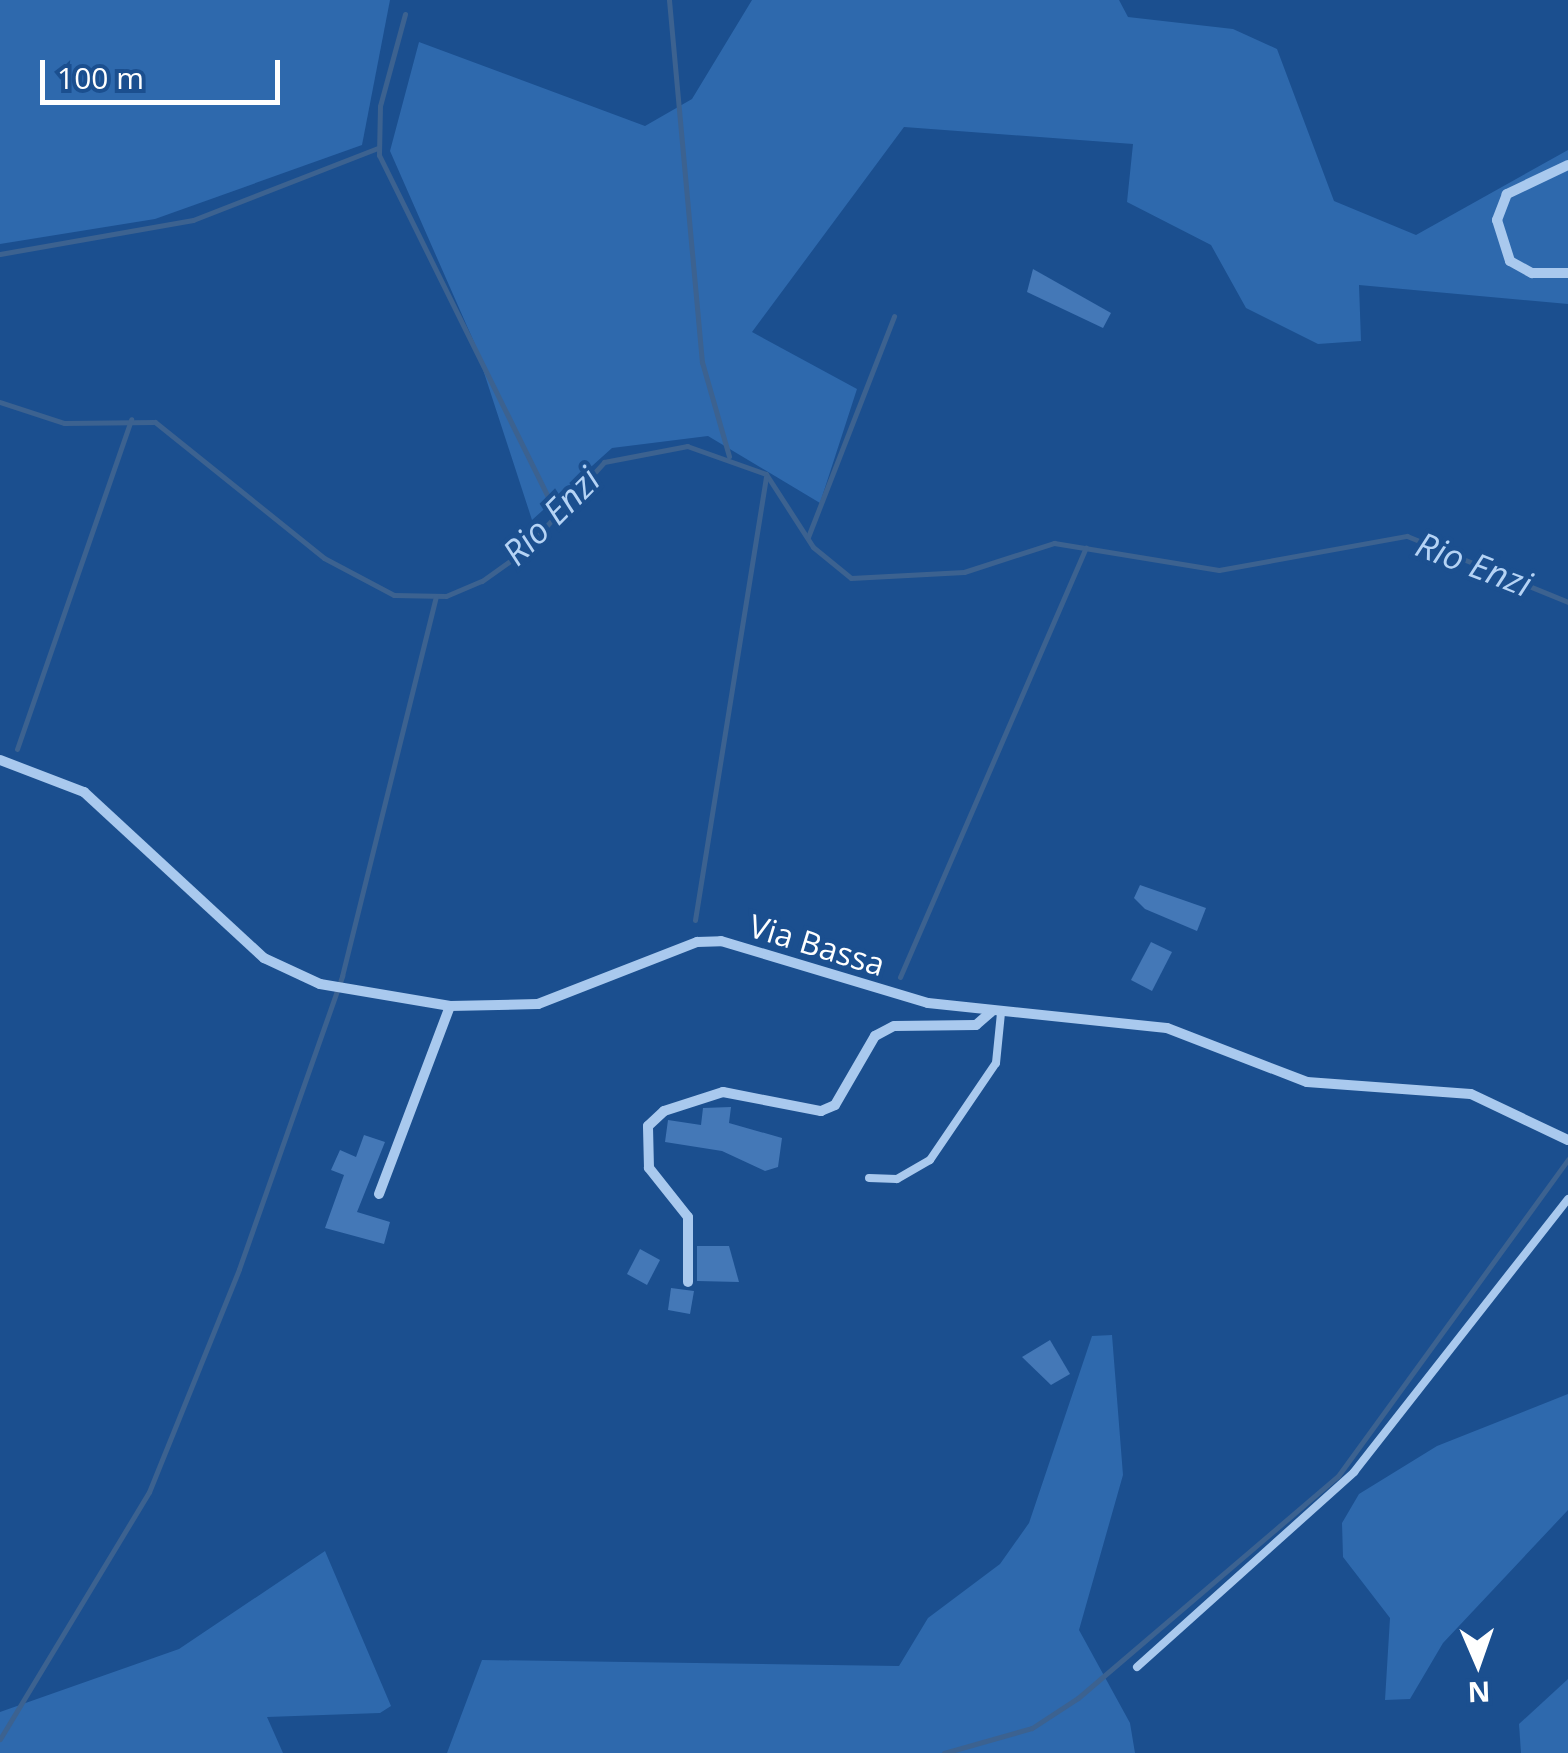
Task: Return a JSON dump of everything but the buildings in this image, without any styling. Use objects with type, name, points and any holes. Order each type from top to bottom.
[{"type":"street","points":[[1568,165],[1507,194],[1497,220],[1510,261],[1532,273],[1568,273]]},
{"type":"street","name":"Via Bassa","points":[[0,760],[84,792],[264,958],[346,990],[450,1006],[577,996],[684,946],[721,942],[866,988],[996,1013],[1166,1028],[1307,1082],[1443,1088],[1568,1140]]},
{"type":"street","points":[[379,1194],[450,1006]]},
{"type":"street","points":[[688,1282],[688,1218],[649,1168],[648,1126],[664,1111],[723,1092],[821,1112],[835,1105],[875,1036],[894,1026],[976,1026],[996,1013]]},
{"type":"lane","points":[[869,1178],[898,1179],[930,1160],[996,1064],[996,1013]]},
{"type":"lane","points":[[1137,1666],[1354,1472],[1568,1199]]},
{"type":"shaded area","points":[[0,0],[390,0],[362,145],[155,219],[0,244]]},
{"type":"shaded area","points":[[752,0],[1119,0],[1128,17],[1233,29],[1277,49],[1334,201],[1416,235],[1568,150],[1568,304],[1359,285],[1361,341],[1318,344],[1246,308],[1211,245],[1127,202],[1133,144],[904,127],[752,332],[857,389],[820,503],[708,436],[612,448],[532,520],[474,342],[390,151],[419,42],[645,126],[692,99]]},
{"type":"shaded area","points":[[1112,1335],[1123,1475],[1079,1630],[1130,1723],[1135,1753],[447,1753],[482,1660],[899,1666],[928,1618],[1000,1564],[1029,1523],[1092,1336]]},
{"type":"shaded area","points":[[1568,1394],[1568,1510],[1443,1643],[1410,1699],[1385,1700],[1390,1618],[1343,1557],[1342,1523],[1359,1494],[1437,1446]]},
{"type":"shaded area","points":[[325,1551],[391,1706],[380,1713],[267,1717],[283,1753],[0,1753],[0,1712],[179,1649]]},
{"type":"shaded area","points":[[1568,1679],[1568,1753],[1521,1753],[1519,1724]]},
{"type":"waterway","points":[[669,0],[702,362],[729,456]]},
{"type":"waterway","points":[[405,14],[380,106],[379,155],[558,517]]},
{"type":"waterway","points":[[0,254],[193,220],[378,148]]},
{"type":"waterway","points":[[808,537],[894,316]]},
{"type":"waterway","name":"Rio Enzi","points":[[0,402],[64,423],[155,422],[324,558],[394,595],[446,596],[482,581],[524,551],[604,462],[687,446],[766,474],[813,547],[851,578],[964,572],[1054,543],[1219,570],[1407,536],[1568,602]]},
{"type":"waterway","points":[[17,749],[131,419]]},
{"type":"waterway","points":[[695,920],[766,477]]},
{"type":"waterway","points":[[900,977],[1086,548]]},
{"type":"waterway","points":[[0,1739],[149,1492],[239,1269],[342,976],[436,596]]},
{"type":"waterway","points":[[944,1753],[1032,1728],[1078,1698],[1338,1476],[1568,1159]]}]
